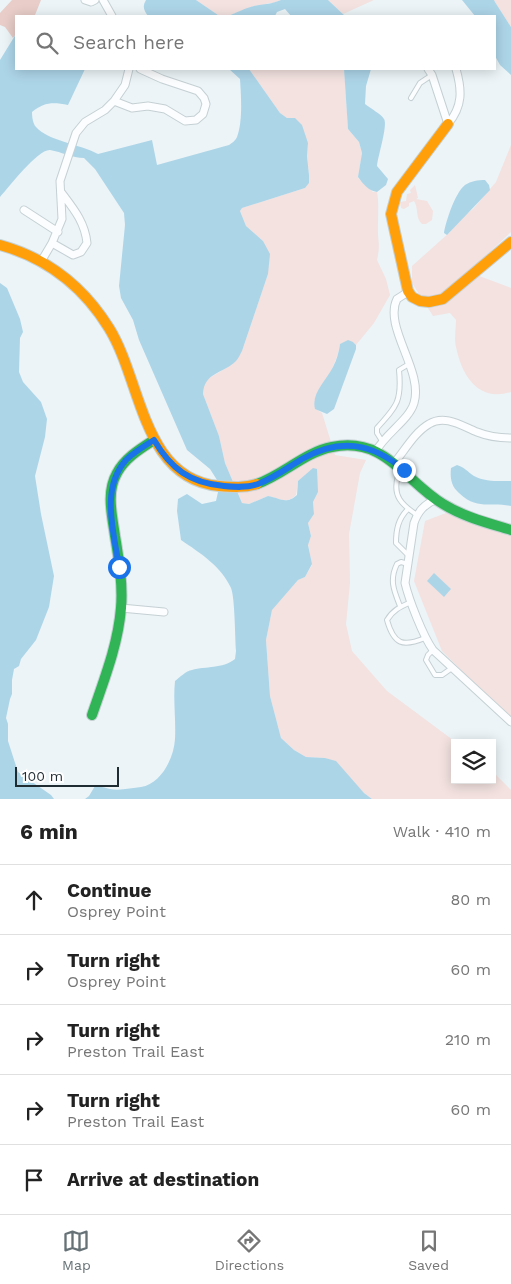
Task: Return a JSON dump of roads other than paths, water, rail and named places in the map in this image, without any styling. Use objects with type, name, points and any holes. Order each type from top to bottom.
[{"type":"street","points":[[85,0],[91,2],[94,0]]},
{"type":"street","points":[[103,0],[111,15]]},
{"type":"street","points":[[42,260],[58,232],[62,208],[60,181],[76,133],[81,126],[105,110],[114,101],[125,85],[129,70]]},
{"type":"street","points":[[114,101],[132,108],[148,106],[165,109],[185,121],[196,120],[203,114],[206,104],[198,91],[142,70]]},
{"type":"street","points":[[456,70],[461,86],[460,102],[453,118],[397,192],[393,201],[392,218],[408,292],[414,298],[429,304],[443,299],[511,242]]},
{"type":"street","points":[[430,72],[448,124]]},
{"type":"street","points":[[52,243],[73,255],[81,252],[87,243],[86,233],[79,217],[60,191]]},
{"type":"street","points":[[24,210],[58,232]]},
{"type":"street","points":[[0,245],[20,249],[42,260],[69,280],[96,310],[111,332],[128,365],[154,440],[168,461],[191,479],[219,486],[239,487],[253,485],[273,477],[313,453],[332,446],[352,445],[376,451],[395,462],[436,500],[471,517],[511,530]]},
{"type":"street","points":[[376,451],[382,441],[406,417],[414,404],[415,385],[398,331],[394,310],[397,299],[408,292]]},
{"type":"street","points":[[395,462],[422,429],[435,421],[445,420],[458,423],[489,436],[511,438]]},
{"type":"street","points":[[92,715],[116,640],[121,608],[119,567],[111,506],[112,488],[118,471],[126,461],[135,452],[154,440]]},
{"type":"street","points":[[436,500],[423,507],[417,515],[405,583],[411,602],[425,638],[433,650],[511,722]]},
{"type":"street","points":[[121,608],[164,612]]},
{"type":"lane","points":[[411,98],[430,72]]},
{"type":"lane","points":[[382,441],[377,433],[377,428],[398,401],[401,389],[399,370],[409,364]]},
{"type":"lane","points":[[398,476],[396,488],[398,496],[408,509],[417,515]]},
{"type":"lane","points":[[408,509],[398,522],[396,544],[409,556]]},
{"type":"lane","points":[[400,606],[392,585],[392,573],[396,564],[401,562],[408,564]]},
{"type":"lane","points":[[411,602],[400,606],[392,612],[387,620],[390,630],[396,640],[404,644],[425,638]]},
{"type":"lane","points":[[433,650],[426,660],[436,675],[442,675],[452,668]]},
{"type":"water","points":[[146,0],[196,0],[218,15],[147,15],[144,5]]},
{"type":"water","points":[[281,0],[328,0],[344,15],[290,15],[285,9],[277,12],[276,15],[231,15],[251,7]]},
{"type":"water","points":[[462,0],[494,0],[511,27],[511,75],[500,65],[496,58],[496,15],[474,15]]},
{"type":"water","points":[[15,36],[15,70],[85,70],[68,105],[53,103],[45,105],[32,112],[32,118],[36,127],[48,136],[98,154],[152,140],[157,165],[229,145],[235,140],[239,131],[241,108],[240,79],[230,70],[250,70],[280,113],[287,118],[295,118],[302,125],[308,143],[309,183],[305,188],[242,208],[240,211],[246,226],[263,241],[270,254],[268,274],[239,357],[231,365],[210,377],[204,387],[203,394],[219,436],[225,463],[242,503],[249,504],[268,496],[290,500],[297,495],[298,481],[313,468],[317,469],[318,492],[313,502],[314,514],[308,523],[311,536],[308,545],[312,564],[305,577],[298,580],[272,610],[266,640],[270,696],[281,738],[294,750],[306,757],[325,758],[336,761],[364,793],[372,799],[85,799],[95,786],[117,790],[141,787],[155,781],[160,776],[169,762],[174,746],[175,681],[190,671],[219,666],[235,659],[233,600],[231,588],[222,573],[181,540],[177,511],[178,499],[187,494],[202,504],[216,501],[218,492],[217,480],[210,469],[187,450],[139,340],[133,320],[121,298],[119,286],[125,225],[124,213],[95,169],[84,158],[50,150],[45,151],[31,162],[0,197],[0,60]]},
{"type":"water","points":[[344,70],[371,70],[366,86],[365,104],[378,113],[385,122],[377,166],[388,179],[386,185],[377,192],[369,189],[358,177],[362,153],[359,142],[348,129]]},
{"type":"water","points":[[485,180],[490,190],[447,235],[444,233],[452,208],[461,189],[470,183]]},
{"type":"water","points":[[0,283],[7,288],[20,319],[23,332],[20,338],[19,372],[23,382],[41,402],[47,419],[45,437],[35,476],[54,576],[49,607],[36,640],[21,659],[19,666],[14,669],[12,694],[6,718],[8,741],[18,772],[54,799],[0,799]]},
{"type":"water","points":[[348,340],[356,345],[356,349],[334,409],[327,414],[315,409],[315,398],[338,356],[340,344]]},
{"type":"water","points":[[457,465],[474,476],[483,479],[511,481],[511,506],[478,504],[466,499],[454,488],[452,482],[451,468]]},
{"type":"water","points":[[434,573],[451,589],[444,597],[427,581]]}]
